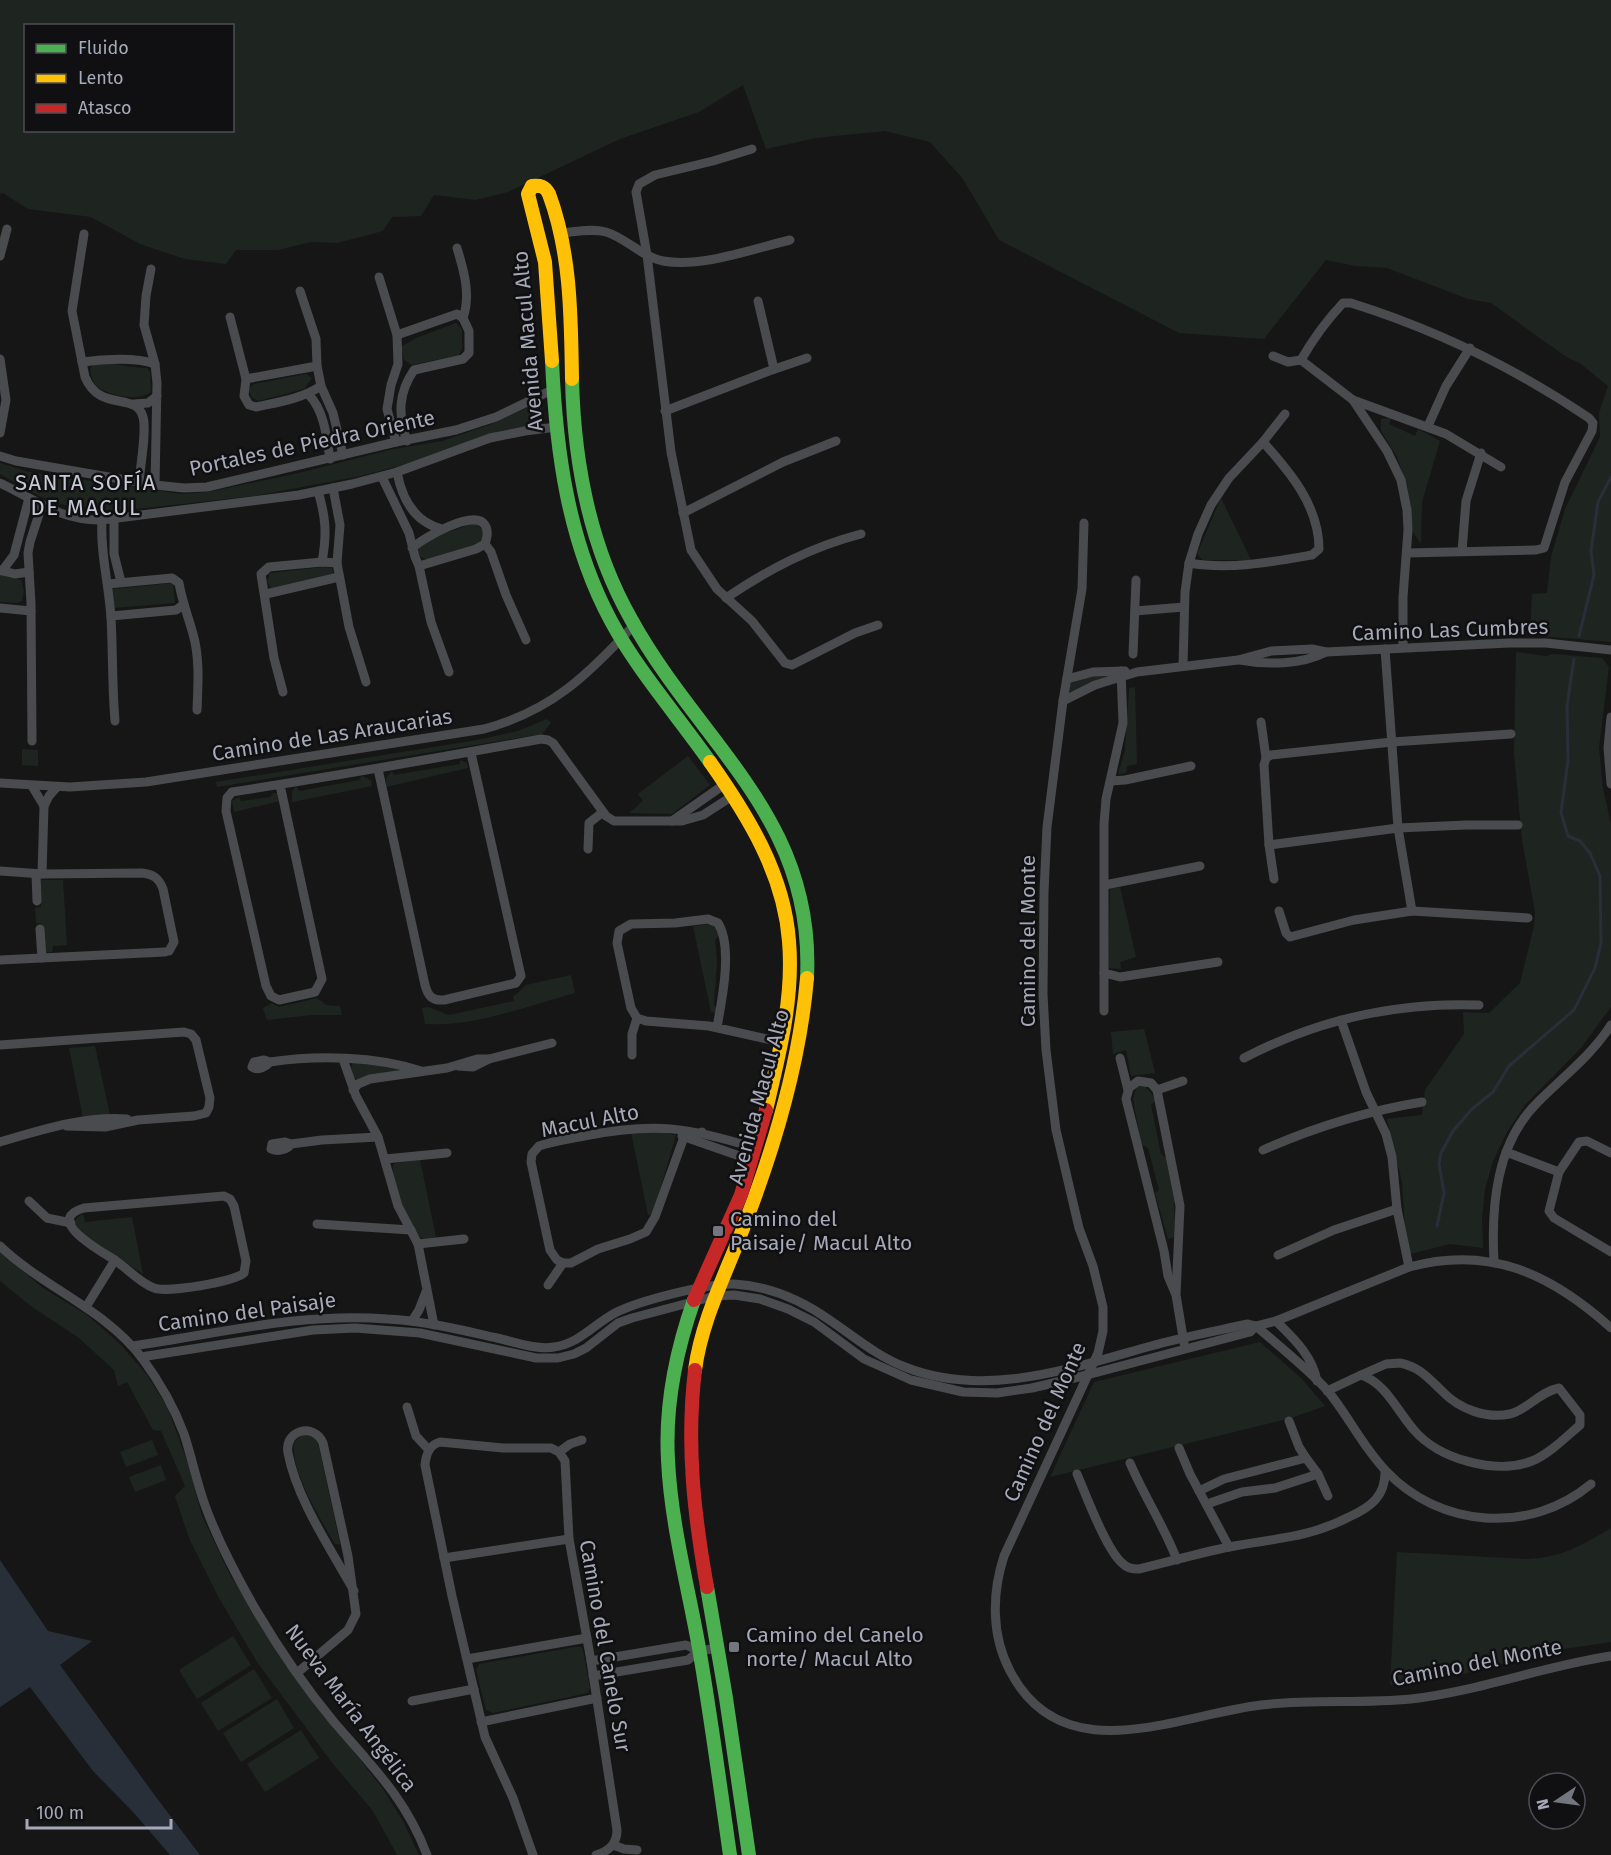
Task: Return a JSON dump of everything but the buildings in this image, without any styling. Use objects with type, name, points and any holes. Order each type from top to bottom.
[{"type":"street","points":[[752,149],[655,175],[639,184],[636,192],[647,255],[670,452],[691,550],[717,589],[752,621],[785,663],[792,665],[878,625]]},
{"type":"street","name":"Avenida Macul Alto","points":[[730,1855],[699,1651],[671,1493],[668,1434],[678,1358],[696,1295],[727,1228],[766,1111],[787,1008],[789,944],[777,882],[767,854],[730,789],[622,639],[605,612],[588,571],[565,485],[556,427],[545,260],[528,194],[532,186],[542,186],[547,191],[560,233],[570,293],[574,436],[582,485],[602,556],[634,625],[661,666],[765,807],[790,863],[804,923],[807,963],[805,1003],[787,1088],[768,1158],[701,1337],[690,1407],[689,1453],[695,1520],[718,1648],[749,1855]]},
{"type":"street","points":[[0,256],[7,229]]},
{"type":"street","points":[[560,233],[590,230],[607,232],[661,261],[703,261],[790,240]]},
{"type":"street","points":[[84,234],[72,311],[85,378],[94,392],[105,399],[134,404],[148,403],[157,396]]},
{"type":"street","points":[[457,249],[466,286],[463,318]]},
{"type":"street","points":[[151,269],[144,325],[155,364],[157,396],[155,485]]},
{"type":"street","points":[[379,278],[397,335],[398,364],[391,385],[387,409],[396,442]]},
{"type":"street","points":[[300,291],[316,339],[317,366],[321,387],[333,413],[343,455]]},
{"type":"street","points":[[758,301],[774,369]]},
{"type":"street","points":[[1301,360],[1313,339],[1331,316],[1343,303],[1351,303],[1407,321],[1470,348],[1561,399],[1593,423],[1565,482],[1544,548],[1407,553]]},
{"type":"street","points":[[397,335],[457,314],[463,318],[469,331],[470,341],[469,352],[463,359],[414,370],[398,364]]},
{"type":"street","points":[[230,317],[246,379],[244,396],[252,406],[309,395],[321,387]]},
{"type":"street","points":[[551,336],[561,332],[570,338]]},
{"type":"street","points":[[1428,426],[1446,386],[1470,348]]},
{"type":"street","points":[[1273,356],[1288,362],[1301,360],[1353,400],[1375,431],[1401,480],[1407,510],[1403,647]]},
{"type":"street","points":[[665,411],[807,358]]},
{"type":"street","points":[[0,359],[6,400],[0,433]]},
{"type":"street","points":[[82,362],[145,360],[155,364]]},
{"type":"street","points":[[246,379],[317,366]]},
{"type":"street","points":[[407,441],[400,417],[401,400],[405,384],[414,370]]},
{"type":"street","points":[[554,389],[565,386],[572,392]]},
{"type":"street","name":"Portales de Piedra Oriente","points":[[0,456],[16,461],[139,483],[184,488],[207,487],[476,424],[554,389]]},
{"type":"street","points":[[309,395],[316,402],[320,412],[330,459]]},
{"type":"street","points":[[1353,400],[1428,426],[1481,453],[1501,467]]},
{"type":"street","points":[[134,404],[141,412],[144,423],[139,483]]},
{"type":"street","points":[[1375,431],[1375,418],[1378,414],[1389,413]]},
{"type":"street","points":[[1183,666],[1184,607],[1189,563],[1204,520],[1220,491],[1239,465],[1263,442],[1285,414]]},
{"type":"street","points":[[0,483],[69,517],[114,519],[333,488],[382,477],[490,438],[556,427]]},
{"type":"street","points":[[683,513],[783,462],[836,441]]},
{"type":"street","points":[[1189,563],[1218,566],[1242,565],[1312,555],[1319,549],[1313,517],[1299,485],[1263,442]]},
{"type":"street","points":[[1462,551],[1466,501],[1481,453]]},
{"type":"street","points":[[397,472],[413,512],[424,522],[442,529]]},
{"type":"street","points":[[382,477],[405,521],[419,566],[431,621],[449,672]]},
{"type":"street","points":[[565,485],[573,490],[582,485]]},
{"type":"street","points":[[333,488],[340,525],[337,563],[339,577],[349,627],[366,682]]},
{"type":"street","points":[[318,491],[324,510],[326,534],[322,562]]},
{"type":"street","points":[[29,498],[14,555],[1,571],[15,574],[29,572]]},
{"type":"street","points":[[32,741],[30,542],[42,505]]},
{"type":"street","points":[[114,519],[114,554],[121,582]]},
{"type":"street","points":[[102,520],[103,556],[111,616],[111,669],[116,721]]},
{"type":"street","points":[[412,548],[424,538],[442,529],[469,520],[478,520],[487,528],[485,544],[476,549],[419,566]]},
{"type":"street","name":"Camino del Monte","points":[[1084,523],[1082,589],[1063,700],[1051,786],[1046,847],[1044,1020],[1052,1105],[1058,1138],[1079,1228],[1093,1266],[1103,1307],[1101,1342],[1094,1362],[1004,1556],[997,1577],[995,1590],[997,1628],[1007,1665],[1028,1696],[1059,1719],[1083,1728],[1117,1732],[1260,1705],[1411,1699],[1611,1656]]},
{"type":"street","points":[[726,598],[749,582],[801,554],[861,534]]},
{"type":"street","points":[[485,544],[491,552],[506,595],[526,640]]},
{"type":"street","points":[[283,692],[274,658],[266,594],[261,579],[264,570],[269,567],[322,562],[337,563]]},
{"type":"street","points":[[266,594],[339,577]]},
{"type":"street","points":[[108,584],[172,578],[179,583],[183,605],[194,635],[197,658],[197,710]]},
{"type":"street","points":[[1133,654],[1136,580]]},
{"type":"street","points":[[111,616],[177,610],[183,605]]},
{"type":"street","points":[[1135,610],[1184,607]]},
{"type":"street","points":[[0,608],[32,611]]},
{"type":"street","name":"Camino de Las Araucarias","points":[[0,783],[90,787],[146,782],[484,729],[518,718],[552,701],[575,684],[634,625]]},
{"type":"street","name":"Camino Las Cumbres","points":[[1066,679],[1093,672],[1121,674],[1238,660],[1258,664],[1294,662],[1315,658],[1326,652],[1403,647],[1546,643],[1611,650]]},
{"type":"street","points":[[1385,649],[1398,828],[1412,911]]},
{"type":"street","points":[[1104,1011],[1104,824],[1123,723],[1121,674]]},
{"type":"street","name":"Camino Las Cumbres","points":[[1063,700],[1121,674]]},
{"type":"street","points":[[1611,717],[1608,747],[1611,784]]},
{"type":"street","points":[[1261,722],[1266,758],[1263,765],[1269,845],[1274,879]]},
{"type":"street","points":[[1266,758],[1271,755],[1392,742],[1511,734]]},
{"type":"street","points":[[280,784],[322,979],[315,992],[279,1000],[271,996],[266,986],[225,804],[232,792],[280,784],[378,769],[548,740],[555,746],[608,819],[614,821],[682,821],[707,813],[730,789]]},
{"type":"street","points":[[378,769],[425,986],[431,998],[444,1000],[516,983],[521,976],[471,753]]},
{"type":"street","points":[[1111,781],[1191,766]]},
{"type":"street","points":[[32,786],[44,806]]},
{"type":"street","points":[[37,901],[44,806],[57,787]]},
{"type":"street","points":[[672,821],[700,801],[730,789]]},
{"type":"street","points":[[700,801],[702,810],[707,813]]},
{"type":"street","points":[[588,849],[589,823],[603,812]]},
{"type":"street","points":[[1269,845],[1398,828],[1518,825]]},
{"type":"street","points":[[1105,885],[1200,866]]},
{"type":"street","points":[[0,871],[39,874],[142,873],[153,875],[161,882],[174,942],[170,951],[165,952],[0,960]]},
{"type":"street","points":[[1279,911],[1286,933],[1290,937],[1354,920],[1412,911],[1528,918]]},
{"type":"street","points":[[717,1027],[725,960],[722,930],[718,923],[712,920],[631,924],[619,931],[617,943],[631,1008],[637,1018],[646,1022],[717,1027],[780,1042]]},
{"type":"street","points":[[40,929],[42,958]]},
{"type":"street","points":[[1104,973],[1120,977],[1218,962]]},
{"type":"street","points":[[1245,1058],[1295,1035],[1341,1020],[1407,1008],[1479,1005]]},
{"type":"street","points":[[632,1055],[632,1034],[637,1018]]},
{"type":"street","points":[[1341,1020],[1366,1092],[1386,1134],[1392,1157],[1397,1209],[1409,1267]]},
{"type":"street","points":[[1494,1262],[1496,1192],[1506,1152],[1516,1131],[1536,1103],[1585,1058],[1611,1024]]},
{"type":"street","points":[[0,1045],[191,1034],[198,1045],[210,1098],[208,1110],[194,1116],[138,1120],[105,1127],[66,1126],[32,1131],[0,1142]]},
{"type":"street","points":[[353,1090],[366,1080],[458,1066],[473,1067],[489,1059],[552,1043]]},
{"type":"street","points":[[270,1062],[313,1058],[343,1059],[389,1064],[421,1071]]},
{"type":"street","points":[[1120,1058],[1128,1090],[1127,1102],[1164,1251],[1168,1276],[1176,1295]]},
{"type":"street","points":[[343,1059],[353,1090],[378,1137],[398,1206],[418,1244],[434,1325]]},
{"type":"street","points":[[1128,1090],[1133,1083],[1141,1081],[1151,1083],[1157,1090],[1180,1206],[1176,1295],[1186,1349]]},
{"type":"street","points":[[1157,1090],[1183,1082]]},
{"type":"street","points":[[1263,1150],[1330,1124],[1376,1111],[1422,1102]]},
{"type":"street","name":"Macul Alto","points":[[563,1263],[554,1257],[550,1250],[531,1162],[533,1151],[543,1144],[613,1130],[667,1127],[702,1132],[753,1154]]},
{"type":"street","name":"Macul Alto","points":[[667,1127],[684,1137],[753,1154]]},
{"type":"street","points":[[548,1285],[563,1263],[571,1263],[598,1249],[646,1232],[655,1217],[684,1137],[702,1132]]},
{"type":"street","points":[[291,1144],[378,1137]]},
{"type":"street","points":[[1611,1153],[1584,1140],[1580,1142],[1558,1172],[1549,1207],[1551,1216],[1611,1252]]},
{"type":"street","points":[[1506,1152],[1558,1172]]},
{"type":"street","points":[[385,1159],[447,1153]]},
{"type":"street","points":[[224,1196],[230,1199],[234,1206],[246,1266],[241,1276],[233,1279],[165,1289],[149,1285],[115,1260],[77,1235],[71,1223],[74,1213],[84,1208],[224,1196]]},
{"type":"street","points":[[29,1201],[47,1218],[71,1223]]},
{"type":"street","points":[[1278,1255],[1334,1230],[1397,1209]]},
{"type":"street","points":[[317,1224],[411,1230]]},
{"type":"street","points":[[418,1244],[464,1239]]},
{"type":"street","name":"Nueva María Angélica","points":[[0,1246],[29,1270],[86,1307],[132,1346],[141,1357],[158,1382],[179,1421],[206,1507],[226,1554],[257,1611],[297,1673],[398,1797],[414,1823],[427,1855]]},
{"type":"street","name":"Camino del Paisaje","points":[[132,1346],[321,1318],[358,1317],[412,1321],[532,1346],[556,1347],[574,1341],[626,1308],[742,1285],[791,1298],[821,1313],[875,1353],[905,1367],[937,1377],[994,1382],[1094,1362],[1183,1338],[1248,1324],[1256,1326],[1276,1321],[1409,1267],[1455,1259],[1494,1262],[1550,1283],[1585,1306],[1611,1328]]},
{"type":"street","points":[[86,1307],[115,1260]]},
{"type":"street","name":"Camino del Paisaje","points":[[717,1290],[788,1309],[814,1322],[852,1352],[876,1366],[911,1380],[963,1392],[998,1393],[1032,1388],[1250,1332],[1256,1326]]},
{"type":"street","points":[[412,1321],[426,1292]]},
{"type":"street","name":"Camino del Paisaje","points":[[141,1357],[306,1331],[355,1328],[420,1334],[524,1356],[550,1359],[580,1351],[625,1320],[696,1295]]},
{"type":"street","points":[[1276,1321],[1305,1351],[1313,1366],[1317,1381]]},
{"type":"street","points":[[1256,1326],[1327,1391],[1363,1444],[1385,1470],[1407,1490],[1433,1505],[1460,1515],[1488,1519],[1516,1518],[1543,1511],[1569,1500],[1591,1484]]},
{"type":"street","points":[[1327,1391],[1361,1375],[1386,1364],[1407,1365],[1425,1373],[1455,1402],[1472,1411],[1493,1415],[1514,1414],[1547,1390],[1559,1388],[1580,1415],[1580,1425],[1543,1455],[1531,1461],[1504,1465],[1477,1464],[1451,1455],[1423,1439],[1415,1432],[1382,1387],[1361,1375]]},
{"type":"street","points":[[407,1407],[416,1436],[429,1450]]},
{"type":"street","points":[[1288,1421],[1299,1448],[1318,1474],[1328,1496]]},
{"type":"street","points":[[297,1673],[350,1627],[356,1614],[354,1591],[323,1443],[321,1437],[314,1432],[302,1430],[288,1443],[289,1456],[309,1507],[354,1591]]},
{"type":"street","points":[[533,1855],[513,1798],[488,1746],[481,1722],[424,1465],[429,1450],[436,1443],[503,1448],[545,1448],[559,1452],[570,1444],[582,1440]]},
{"type":"street","points":[[1179,1448],[1198,1491],[1229,1547]]},
{"type":"street","name":"Camino del Canelo Sur","points":[[559,1452],[566,1466],[566,1518],[616,1823],[617,1836],[613,1845]]},
{"type":"street","points":[[1198,1491],[1224,1479],[1306,1458]]},
{"type":"street","points":[[1130,1463],[1141,1489],[1168,1537],[1177,1560]]},
{"type":"street","points":[[1077,1474],[1112,1550],[1130,1569],[1139,1569],[1229,1547],[1307,1535],[1341,1522],[1367,1509],[1375,1502],[1382,1491],[1385,1470]]},
{"type":"street","points":[[1207,1504],[1227,1496],[1275,1488],[1318,1474]]},
{"type":"street","points":[[444,1558],[569,1539]]},
{"type":"street","points":[[467,1659],[587,1638]]},
{"type":"street","points":[[591,1661],[686,1645],[699,1651]]},
{"type":"street","points":[[593,1676],[688,1660],[699,1651],[718,1648]]},
{"type":"street","points":[[412,1701],[474,1689]]},
{"type":"street","points":[[481,1722],[597,1698]]},
{"type":"street","points":[[596,1855],[613,1845],[637,1850]]},
{"type":"shaded area","points":[[0,0],[1611,0],[1611,642],[1530,635],[1532,594],[1547,593],[1551,557],[1565,509],[1600,437],[1599,413],[1608,386],[1581,364],[1565,356],[1491,303],[1468,299],[1387,268],[1356,266],[1326,260],[1264,339],[1179,333],[999,240],[963,179],[930,142],[885,131],[816,138],[766,149],[743,85],[699,112],[620,139],[508,192],[475,200],[434,195],[421,216],[392,217],[383,231],[337,243],[311,242],[278,250],[236,250],[226,264],[185,259],[140,244],[91,217],[28,209],[3,193],[0,194]]},
{"type":"shaded area","points":[[456,323],[462,329],[462,349],[459,355],[412,365],[404,360],[401,347],[416,338]]},
{"type":"shaded area","points":[[104,363],[147,368],[150,372],[151,392],[132,397],[102,390],[94,382],[90,369],[93,365]]},
{"type":"shaded area","points":[[306,374],[312,378],[304,389],[258,401],[251,397],[249,389],[254,384]]},
{"type":"shaded area","points":[[541,401],[543,425],[476,440],[406,464],[361,476],[254,496],[98,511],[70,507],[39,496],[0,474],[0,463],[29,472],[182,494],[208,492],[299,473],[389,450],[442,441],[489,425]]},
{"type":"shaded area","points":[[1391,418],[1389,424],[1415,436],[1418,429],[1440,441],[1422,502],[1421,544],[1413,532],[1407,485],[1397,457],[1381,431],[1381,419]]},
{"type":"shaded area","points":[[1221,498],[1251,560],[1203,560],[1197,554]]},
{"type":"shaded area","points":[[475,523],[483,530],[482,541],[478,544],[428,560],[419,556],[418,546],[436,536]]},
{"type":"shaded area","points":[[332,568],[334,574],[271,588],[267,582],[270,573]]},
{"type":"shaded area","points":[[0,574],[21,580],[24,591],[22,601],[0,602]]},
{"type":"shaded area","points":[[173,583],[175,603],[114,608],[112,589]]},
{"type":"shaded area","points":[[1516,652],[1546,656],[1553,654],[1602,658],[1609,667],[1599,748],[1603,788],[1611,824],[1611,1007],[1581,1048],[1525,1105],[1507,1132],[1493,1161],[1485,1189],[1482,1218],[1483,1248],[1450,1244],[1410,1254],[1405,1228],[1402,1182],[1387,1119],[1422,1115],[1425,1090],[1464,1034],[1463,1012],[1489,1013],[1520,983],[1534,926],[1535,912],[1522,840],[1514,754]]},
{"type":"shaded area","points":[[1118,674],[1096,680],[1069,693],[1070,681],[1088,675]]},
{"type":"shaded area","points":[[1135,687],[1137,764],[1127,766],[1126,773],[1118,774],[1125,750],[1129,688]]},
{"type":"shaded area","points":[[547,719],[551,723],[542,734],[217,787],[216,782],[477,740],[518,731]]},
{"type":"shaded area","points":[[22,749],[38,750],[38,766],[22,765]]},
{"type":"shaded area","points":[[688,756],[710,785],[672,814],[629,813],[643,801],[638,794]]},
{"type":"shaded area","points":[[460,760],[467,763],[468,768],[386,787],[386,778],[392,771],[394,775],[460,764]]},
{"type":"shaded area","points":[[362,776],[371,780],[372,786],[292,802],[292,792],[296,786],[299,791],[359,780]]},
{"type":"shaded area","points":[[273,793],[278,793],[280,801],[234,812],[232,801],[239,797],[241,801],[270,797]]},
{"type":"shaded area","points":[[41,880],[63,880],[67,945],[53,946],[52,952],[45,953],[42,924],[36,923],[35,908],[41,907]]},
{"type":"shaded area","points":[[1120,887],[1136,957],[1120,962],[1121,969],[1108,968],[1110,889]]},
{"type":"shaded area","points":[[709,924],[715,926],[719,935],[715,940],[717,962],[714,1005],[716,1013],[711,1012],[693,926]]},
{"type":"shaded area","points":[[571,975],[575,993],[482,1019],[425,1024],[422,1008],[428,1007],[449,1015],[514,1001],[513,996],[526,985]]},
{"type":"shaded area","points":[[317,998],[326,1005],[340,1006],[342,1015],[312,1015],[267,1020],[263,1008],[272,1003],[279,1007]]},
{"type":"shaded area","points":[[1144,1029],[1155,1073],[1131,1076],[1126,1050],[1113,1054],[1111,1032]]},
{"type":"shaded area","points":[[95,1046],[110,1115],[83,1118],[69,1048]]},
{"type":"shaded area","points":[[353,1063],[405,1071],[357,1080],[353,1077],[351,1067]]},
{"type":"shaded area","points":[[1137,1085],[1144,1085],[1155,1101],[1151,1105],[1161,1154],[1166,1158],[1174,1200],[1175,1237],[1168,1239],[1155,1193],[1159,1190],[1148,1148],[1141,1144],[1133,1099]]},
{"type":"shaded area","points":[[631,1132],[676,1135],[653,1214],[648,1215]]},
{"type":"shaded area","points":[[420,1160],[436,1237],[427,1239],[422,1238],[412,1225],[398,1192],[393,1172],[393,1165],[396,1163]]},
{"type":"shaded area","points":[[83,1214],[85,1222],[132,1217],[143,1274],[78,1229],[77,1218]]},
{"type":"shaded area","points":[[0,1252],[43,1288],[87,1315],[120,1344],[148,1376],[168,1409],[188,1463],[202,1516],[230,1575],[293,1674],[383,1789],[403,1821],[419,1855],[397,1855],[373,1811],[333,1764],[257,1662],[219,1598],[189,1538],[175,1496],[185,1486],[161,1431],[153,1430],[127,1382],[118,1386],[114,1370],[79,1338],[32,1307],[0,1281]]},
{"type":"shaded area","points":[[1260,1342],[1301,1378],[1325,1406],[1291,1418],[1050,1477],[1094,1382]]},
{"type":"shaded area","points":[[305,1435],[314,1439],[318,1444],[340,1544],[335,1544],[322,1522],[297,1467],[294,1443],[299,1437]]},
{"type":"shaded area","points":[[152,1440],[158,1455],[126,1467],[120,1452]]},
{"type":"shaded area","points":[[161,1465],[166,1480],[135,1492],[129,1477]]},
{"type":"shaded area","points":[[1611,1528],[1611,1642],[1544,1652],[1457,1676],[1390,1685],[1397,1552],[1525,1559],[1548,1557],[1570,1550]]},
{"type":"shaded area","points":[[0,1560],[48,1631],[92,1641],[60,1665],[200,1855],[170,1855],[134,1813],[93,1771],[30,1687],[0,1707]]},
{"type":"shaded area","points":[[233,1636],[251,1665],[197,1699],[179,1670]]},
{"type":"shaded area","points":[[581,1647],[583,1650],[590,1688],[588,1693],[493,1713],[486,1710],[476,1670],[479,1664]]},
{"type":"shaded area","points":[[254,1669],[272,1698],[218,1731],[201,1703]]},
{"type":"shaded area","points":[[277,1699],[294,1728],[241,1762],[223,1733]]},
{"type":"shaded area","points":[[301,1730],[319,1758],[265,1792],[247,1764]]},
{"type":"waterway","points":[[1579,636],[1594,575],[1591,551],[1598,502],[1611,477]]},
{"type":"waterway","points":[[1437,1226],[1444,1193],[1439,1164],[1441,1153],[1453,1131],[1472,1109],[1493,1092],[1509,1066],[1574,1010],[1595,968],[1601,943],[1600,876],[1590,853],[1580,841],[1568,836],[1561,813],[1568,760],[1567,706],[1574,659]]},
{"type":"traffic: fast","points":[[552,361],[557,428],[567,495],[574,527],[596,591],[633,658],[710,762]]},
{"type":"traffic: fast","points":[[572,379],[580,472],[586,503],[604,562],[631,619],[659,664],[748,785],[773,827],[793,872],[805,922],[807,978]]},
{"type":"traffic: fast","points":[[694,1300],[673,1379],[668,1420],[668,1460],[676,1531],[695,1625],[730,1855]]},
{"type":"traffic: fast","points":[[707,1587],[749,1855]]},
{"type":"traffic: slow","points":[[552,361],[545,262],[528,194],[532,186],[542,187],[549,194],[562,239],[568,285],[572,379]]},
{"type":"traffic: slow","points":[[710,762],[738,803],[762,847],[772,869],[786,916],[790,962],[787,1005],[766,1110]]},
{"type":"traffic: slow","points":[[695,1370],[710,1312],[747,1218],[777,1130],[793,1070],[807,978]]},
{"type":"traffic: jam","points":[[694,1300],[741,1195],[766,1110]]},
{"type":"traffic: jam","points":[[695,1370],[691,1452],[698,1533],[707,1587]]},
{"type":"place","name":"Camino del Paisaje/ Macul Alto","points":[[718,1231]]},
{"type":"place","name":"Camino del Canelo norte/ Macul Alto","points":[[734,1647]]},
{"type":"district","name":"SANTA SOFÍA DE MACUL","points":[[86,494]]}]
